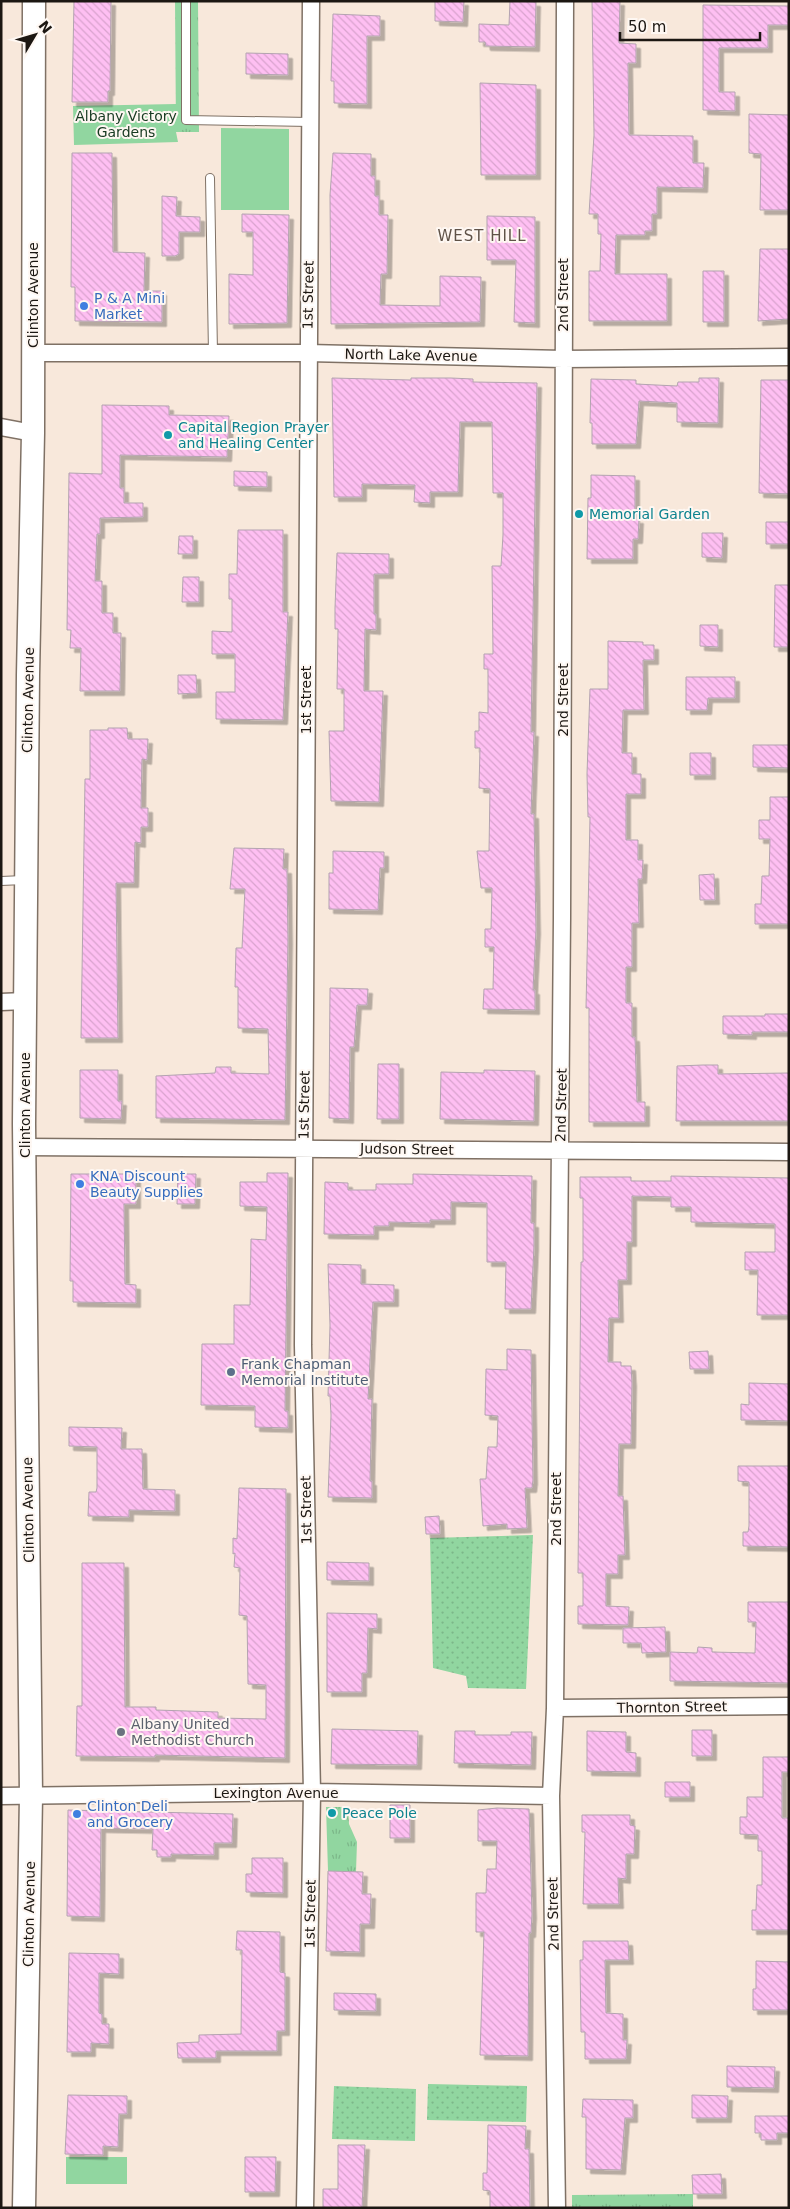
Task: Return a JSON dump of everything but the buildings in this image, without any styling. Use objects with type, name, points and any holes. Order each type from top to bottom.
[{"type":"street","name":"Clinton Avenue","points":[[24,2208],[31,1796],[24,1148],[33,434],[34,1]]},
{"type":"street","name":"1st Street","points":[[305,2208],[312,1792],[303,1345],[311,1]]},
{"type":"street","name":"2nd Street","points":[[557,2208],[551,1796],[555,1708],[560,1151],[565,1]]},
{"type":"street","name":"North Lake Avenue","points":[[33,353],[308,353],[563,359],[789,357]]},
{"type":"street","points":[[1,427],[33,434]]},
{"type":"street","points":[[1,1002],[25,1001]]},
{"type":"street","name":"Judson Street","points":[[24,1148],[789,1152]]},
{"type":"street","name":"Thornton Street","points":[[555,1708],[789,1706]]},
{"type":"street","name":"Lexington Avenue","points":[[1,1796],[312,1792],[551,1796]]},
{"type":"lane","points":[[186,1],[186,120],[310,122]]},
{"type":"lane","points":[[210,178],[213,353]]},
{"type":"lane","points":[[1,881],[26,880]]},
{"type":"green space","points":[[175,1],[198,1],[199,132],[176,132]]},
{"type":"green space","name":"Albany Victory Gardens","points":[[176,104],[178,142],[74,145],[73,106]]},
{"type":"green space","points":[[221,128],[289,129],[289,210],[221,210]]},
{"type":"green space","points":[[533,1535],[526,1689],[468,1688],[466,1676],[433,1668],[430,1538]]},
{"type":"green space","points":[[326,1807],[348,1807],[349,1824],[357,1842],[356,1872],[328,1871]]},
{"type":"green space","points":[[428,2084],[527,2086],[526,2122],[427,2120]]},
{"type":"green space","points":[[334,2086],[416,2089],[415,2141],[332,2139]]},
{"type":"green space","points":[[66,2157],[127,2157],[127,2184],[66,2184]]},
{"type":"green space","points":[[693,2194],[693,2208],[572,2208],[572,2195]]},
{"type":"place","name":"P & A Mini Market","points":[[84,306]]},
{"type":"place","name":"Capital Region Prayer and Healing Center","points":[[168,435]]},
{"type":"place","name":"Memorial Garden","points":[[579,514]]},
{"type":"place","name":"KNA Discount Beauty Supplies","points":[[80,1184]]},
{"type":"place","name":"Frank Chapman Memorial Institute","points":[[231,1372]]},
{"type":"place","name":"Albany United Methodist Church","points":[[121,1732]]},
{"type":"place","name":"Peace Pole","points":[[332,1813]]},
{"type":"place","name":"Clinton Deli and Grocery","points":[[77,1814]]},
{"type":"district","name":"WEST HILL","points":[[482,236]]}]
